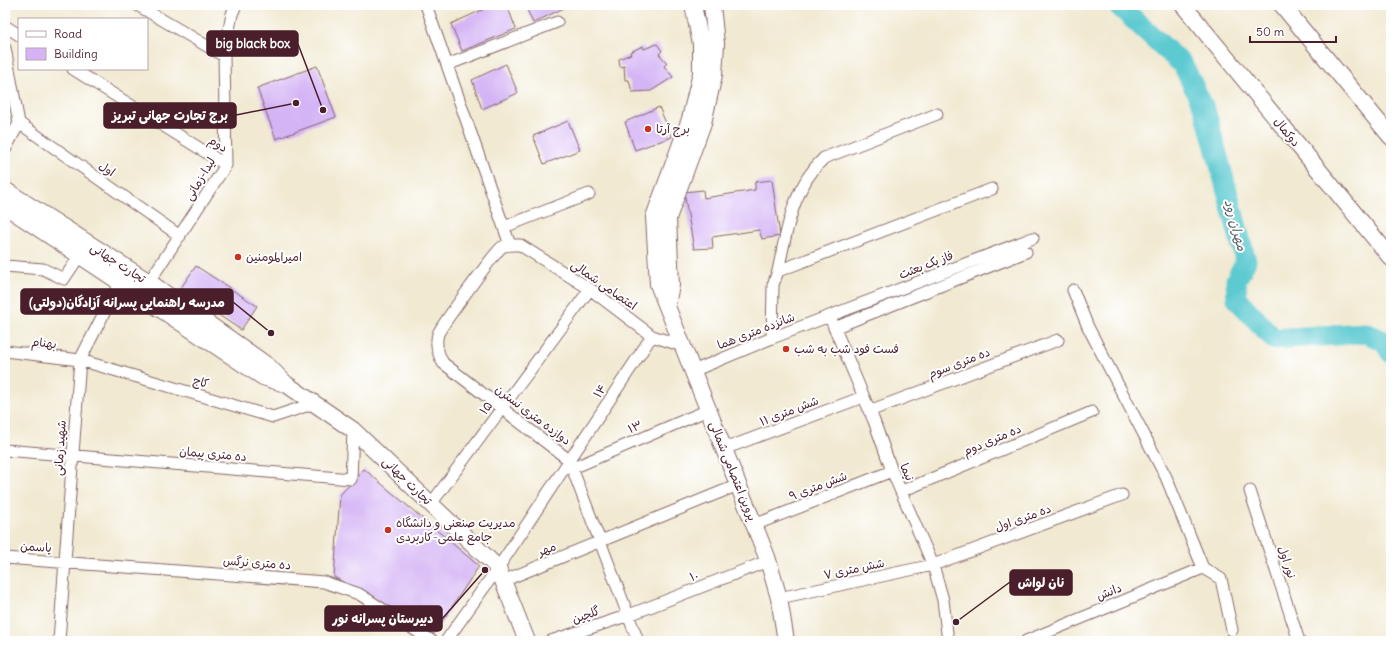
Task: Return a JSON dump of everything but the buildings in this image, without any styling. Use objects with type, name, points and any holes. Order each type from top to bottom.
[{"type":"main road","name":"پروین اعتصامی شمالی","points":[[693,5],[701,44],[701,73],[690,119],[654,217],[658,284],[768,561],[779,598],[786,641]]},
{"type":"main road","points":[[667,306],[671,285],[668,218],[703,123],[714,75],[716,44],[712,5]]},
{"type":"main road","name":"دوکمال","points":[[1183,5],[1391,258]]},
{"type":"main road","points":[[1282,5],[1391,137]]},
{"type":"main road","name":"تجارت جهانی","points":[[5,190],[124,275],[141,296],[263,377],[286,384]]},
{"type":"main road","name":"تجارت جهانی","points":[[5,206],[80,255],[124,275],[149,282],[268,366],[286,384],[353,430],[431,504],[501,575],[527,641]]},
{"type":"street","points":[[136,5],[224,56]]},
{"type":"street","name":"لیدا-زمانی","points":[[141,296],[226,165],[224,56],[232,14],[236,5]]},
{"type":"street","points":[[426,5],[510,244]]},
{"type":"street","points":[[447,66],[557,22]]},
{"type":"street","points":[[5,26],[18,34]]},
{"type":"street","points":[[5,48],[19,123],[5,150]]},
{"type":"street","name":"دوم","points":[[75,70],[226,165]]},
{"type":"street","points":[[772,338],[773,285],[778,271],[792,208],[802,184],[812,169],[824,158],[937,114]]},
{"type":"street","name":"اول","points":[[19,123],[180,236]]},
{"type":"street","points":[[778,271],[992,189]]},
{"type":"street","points":[[504,227],[589,194]]},
{"type":"street","name":"فاز یک بعثت","points":[[830,317],[1033,238]]},
{"type":"street","name":"اعتصامی شمالی","points":[[510,244],[520,245],[526,248],[590,289],[652,336],[683,346]]},
{"type":"street","name":"دوازده متری نسترن","points":[[510,244],[502,248],[486,266],[439,333],[437,346],[438,355],[443,363],[502,408],[571,464]]},
{"type":"street","points":[[834,328],[1026,252]]},
{"type":"street","points":[[5,266],[43,269],[64,279],[80,255]]},
{"type":"street","name":"شهید زمانی","points":[[59,641],[80,360],[124,275]]},
{"type":"street","name":"۱۵","points":[[431,504],[590,289]]},
{"type":"street","points":[[1073,290],[1088,327],[1166,477],[1203,568],[1221,579],[1232,630]]},
{"type":"street","name":"نیما","points":[[830,317],[892,471],[934,565],[942,600],[948,641]]},
{"type":"street","name":"شانزده متری هما","points":[[693,371],[772,338],[830,317]]},
{"type":"street","name":"۱۴","points":[[446,641],[501,575],[652,336]]},
{"type":"street","name":"ده متری سوم","points":[[869,411],[1058,340]]},
{"type":"street","name":"بهنام","points":[[5,352],[80,360]]},
{"type":"street","name":"کاج","points":[[80,360],[273,417],[315,403]]},
{"type":"street","name":"۱۱ شش متری","points":[[724,449],[863,397]]},
{"type":"street","name":"۱۳","points":[[571,464],[708,410]]},
{"type":"street","name":"ده متری دوم","points":[[902,491],[1092,412]]},
{"type":"street","name":"ده متری پیمان","points":[[5,450],[351,479],[353,430]]},
{"type":"street","points":[[571,464],[638,641]]},
{"type":"street","name":"۹ شش متری","points":[[754,525],[892,471]]},
{"type":"street","name":"مهر","points":[[501,575],[600,541],[738,485]]},
{"type":"street","name":"نور اول","points":[[1250,491],[1299,641]]},
{"type":"street","name":"ده متری اول","points":[[934,565],[1122,495]]},
{"type":"street","name":"یاسمن","points":[[5,558],[65,562]]},
{"type":"street","name":"۱۰","points":[[629,615],[768,561]]},
{"type":"street","name":"ده متری نرگس","points":[[65,562],[324,582],[360,594],[432,641]]},
{"type":"street","name":"۷ شش متری","points":[[779,598],[934,565]]},
{"type":"street","name":"دانش","points":[[1026,641],[1203,568]]},
{"type":"street","name":"گلچین","points":[[551,641],[629,615]]},
{"type":"waterway","name":"مهران رود","points":[[1118,5],[1183,65],[1205,110],[1246,261],[1236,280],[1237,299],[1274,339],[1366,333],[1384,341],[1391,353]]},
{"type":"place","name":"برج تجارت جهانی تبریز","points":[[296,103]]},
{"type":"place","name":"big black box","points":[[323,110]]},
{"type":"place","name":"برج آرتا","points":[[648,129]]},
{"type":"place","name":"امیرالمومنین","points":[[238,257]]},
{"type":"place","name":"مدرسه راهنمایی پسرانه آزادگان(دولتی)","points":[[271,333]]},
{"type":"place","name":"فست فود شب به شب","points":[[786,349]]},
{"type":"place","name":"مدیریت صنعنی و دانشگاه جامع علمی-کاربردی","points":[[388,530]]},
{"type":"place","name":"دبیرستان پسرانه نور","points":[[485,570]]},
{"type":"place","name":"نان لواش","points":[[956,622]]}]
